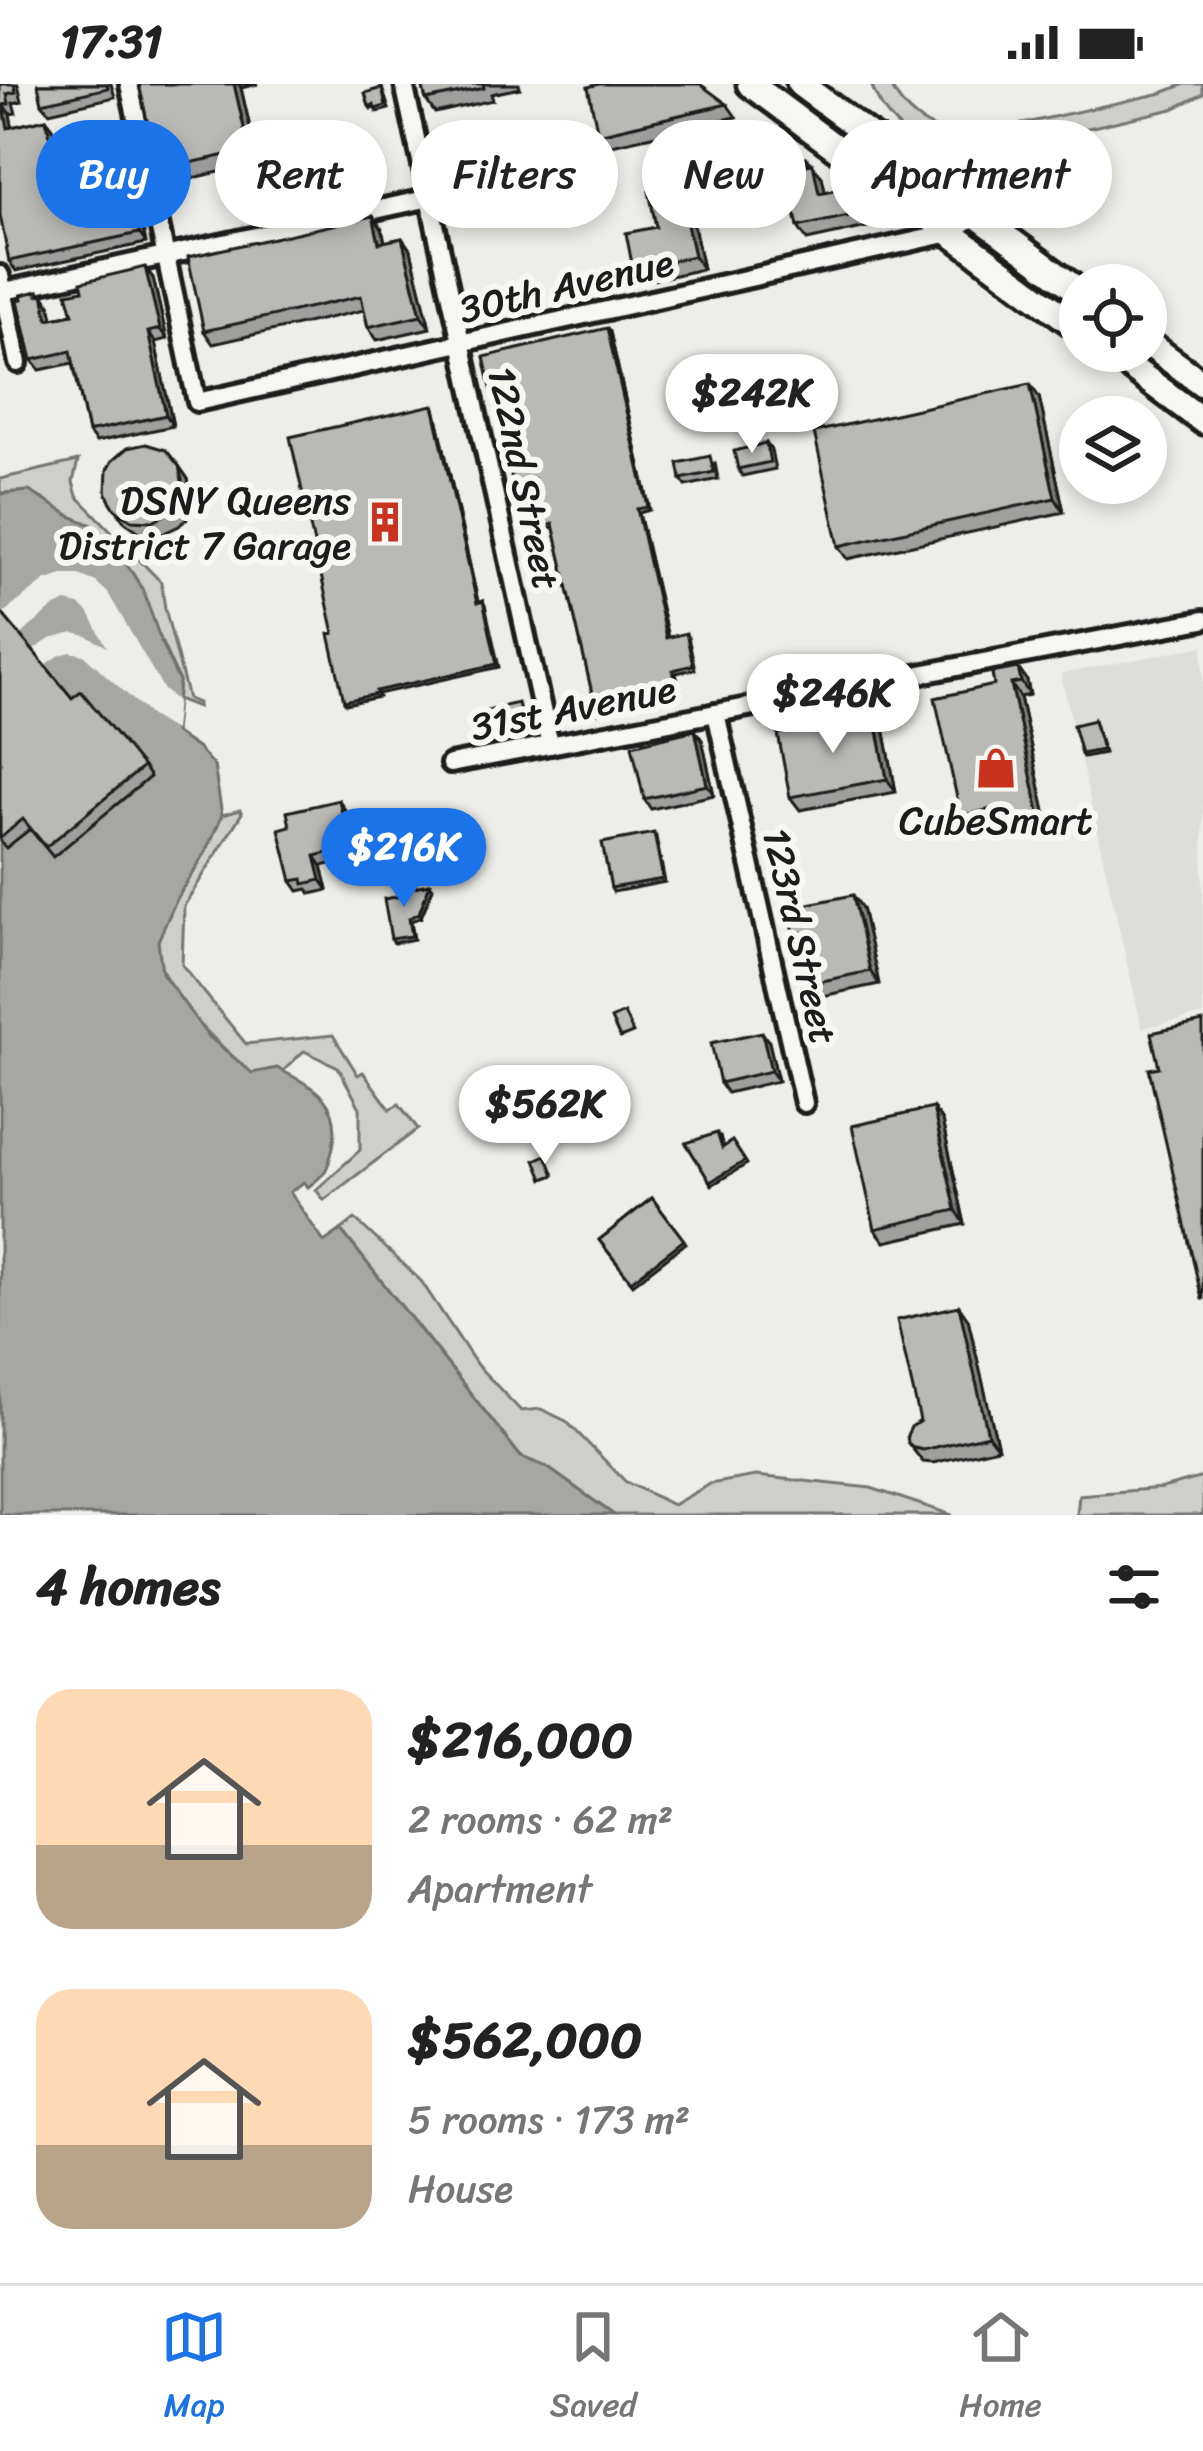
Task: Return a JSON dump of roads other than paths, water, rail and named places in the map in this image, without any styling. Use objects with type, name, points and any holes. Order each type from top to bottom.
[{"type":"main road","points":[[750,84],[1059,313]]},
{"type":"main road","points":[[800,84],[848,120]]},
{"type":"main road","points":[[994,228],[1059,276]]},
{"type":"main road","points":[[1167,357],[1203,384]]},
{"type":"main road","points":[[1137,372],[1203,421]]},
{"type":"street","points":[[129,84],[166,257]]},
{"type":"street","name":"122nd Street","points":[[404,84],[412,120]]},
{"type":"street","points":[[18,363],[1,286],[166,257],[411,202]]},
{"type":"street","name":"122nd Street","points":[[436,228],[550,745]]},
{"type":"street","points":[[950,233],[957,228]]},
{"type":"street","name":"30th Avenue","points":[[166,257],[196,402],[950,233]]},
{"type":"street","name":"31st Avenue","points":[[450,764],[1203,620]]},
{"type":"street","name":"123rd Street","points":[[716,713],[805,1103]]},
{"type":"place","name":"DSNY Queens District 7 Garage","points":[[385,522]]},
{"type":"place","name":"CubeSmart","points":[[996,768]]}]
